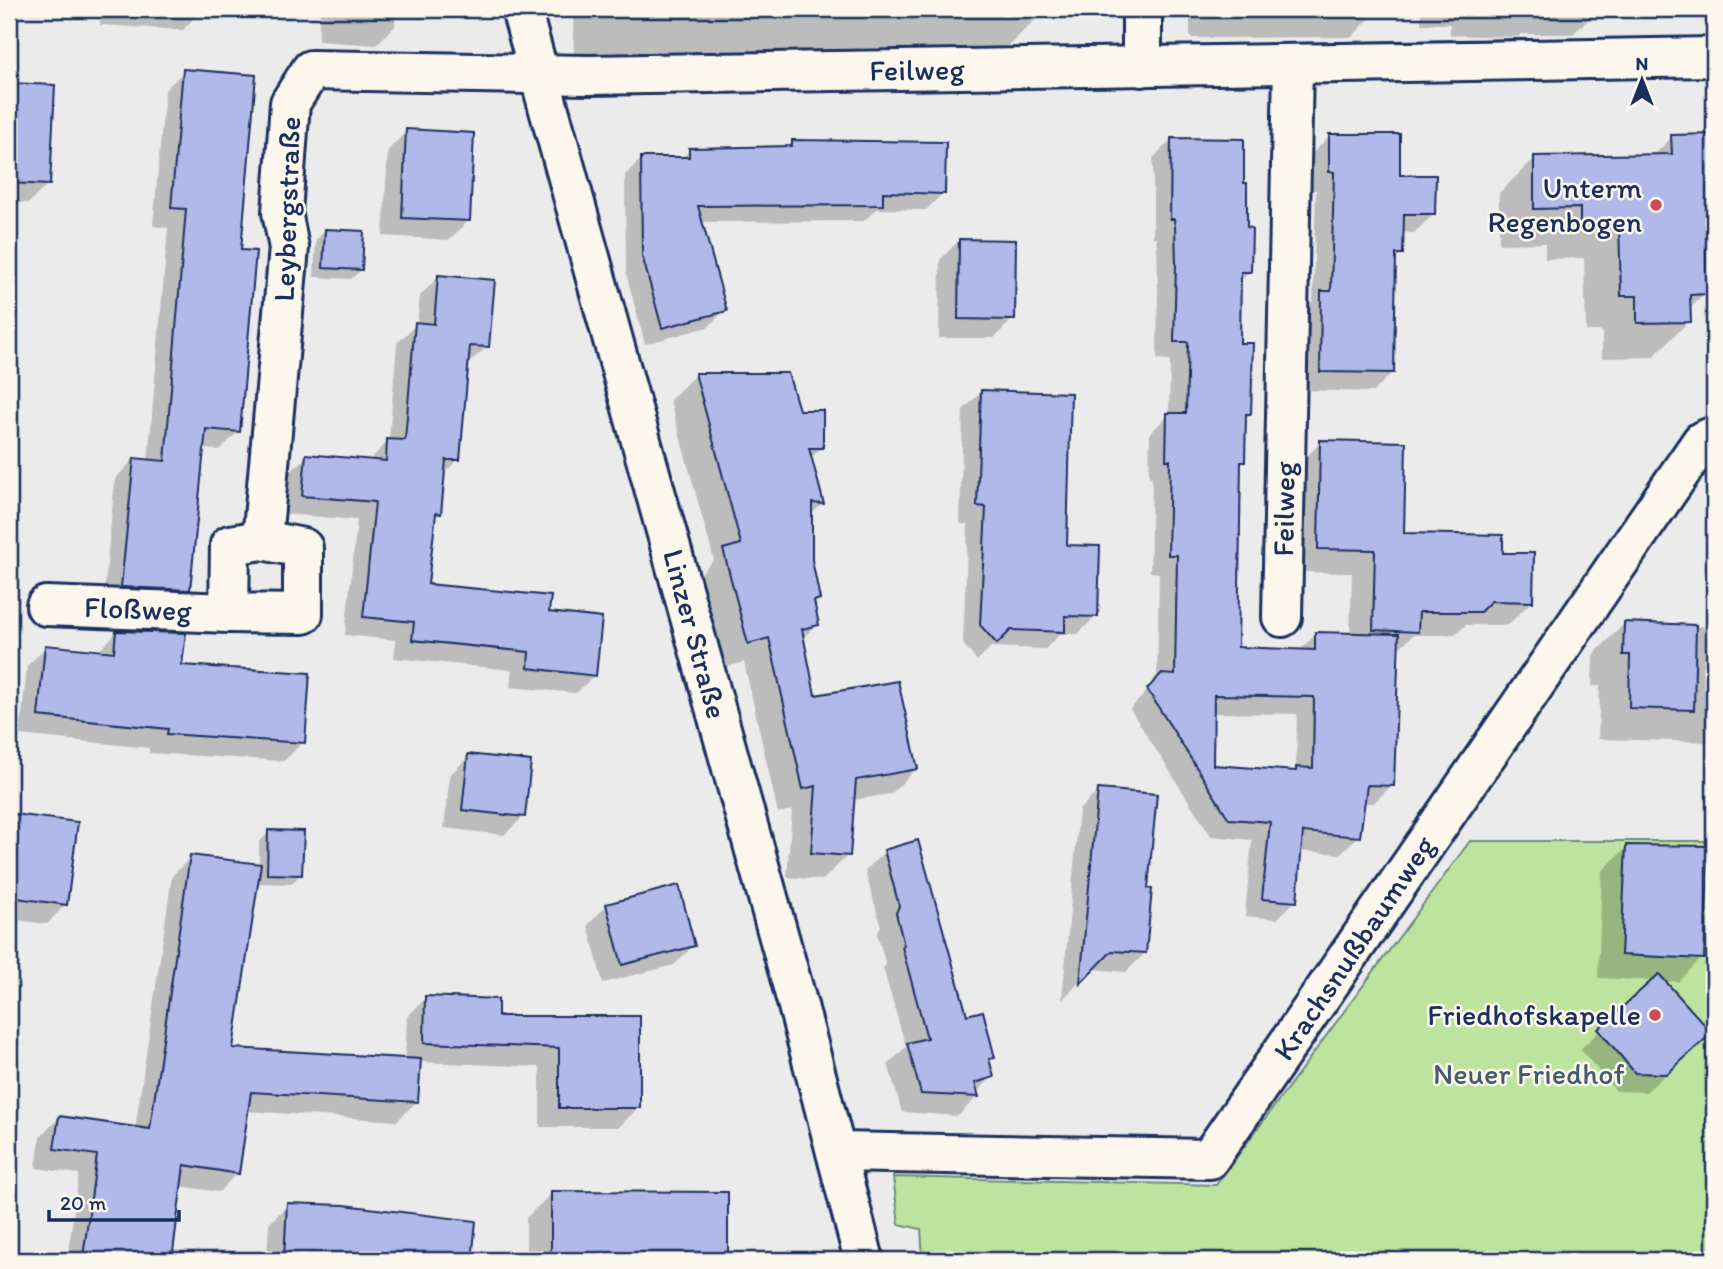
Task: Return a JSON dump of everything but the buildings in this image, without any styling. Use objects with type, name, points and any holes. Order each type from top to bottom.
[{"type":"street","name":"Linzer Straße","points":[[521,9],[837,1152],[864,1260]]},
{"type":"street","points":[[1142,9],[1142,67]]},
{"type":"street","name":"Feilweg","points":[[541,75],[1714,57]]},
{"type":"street","name":"Feilweg","points":[[1282,617],[1293,65]]},
{"type":"street","name":"Leybergstraße","points":[[262,540],[289,248],[282,212],[290,103],[310,70],[541,75]]},
{"type":"street","name":"Krachsnußbaumweg","points":[[837,1152],[1209,1159],[1702,441],[1714,436]]},
{"type":"street","points":[[262,540],[303,548],[303,614],[229,613],[230,545],[262,540]]},
{"type":"street","name":"Floßweg","points":[[46,606],[229,613]]},
{"type":"green space","name":"Neuer Friedhof","points":[[1470,841],[1714,841],[1714,1260],[923,1260],[921,1229],[899,1224],[893,1177],[1216,1185]]},
{"type":"place","name":"Unterm Regenbogen","points":[[1656,205]]},
{"type":"place","name":"Friedhofskapelle","points":[[1655,1015]]}]
